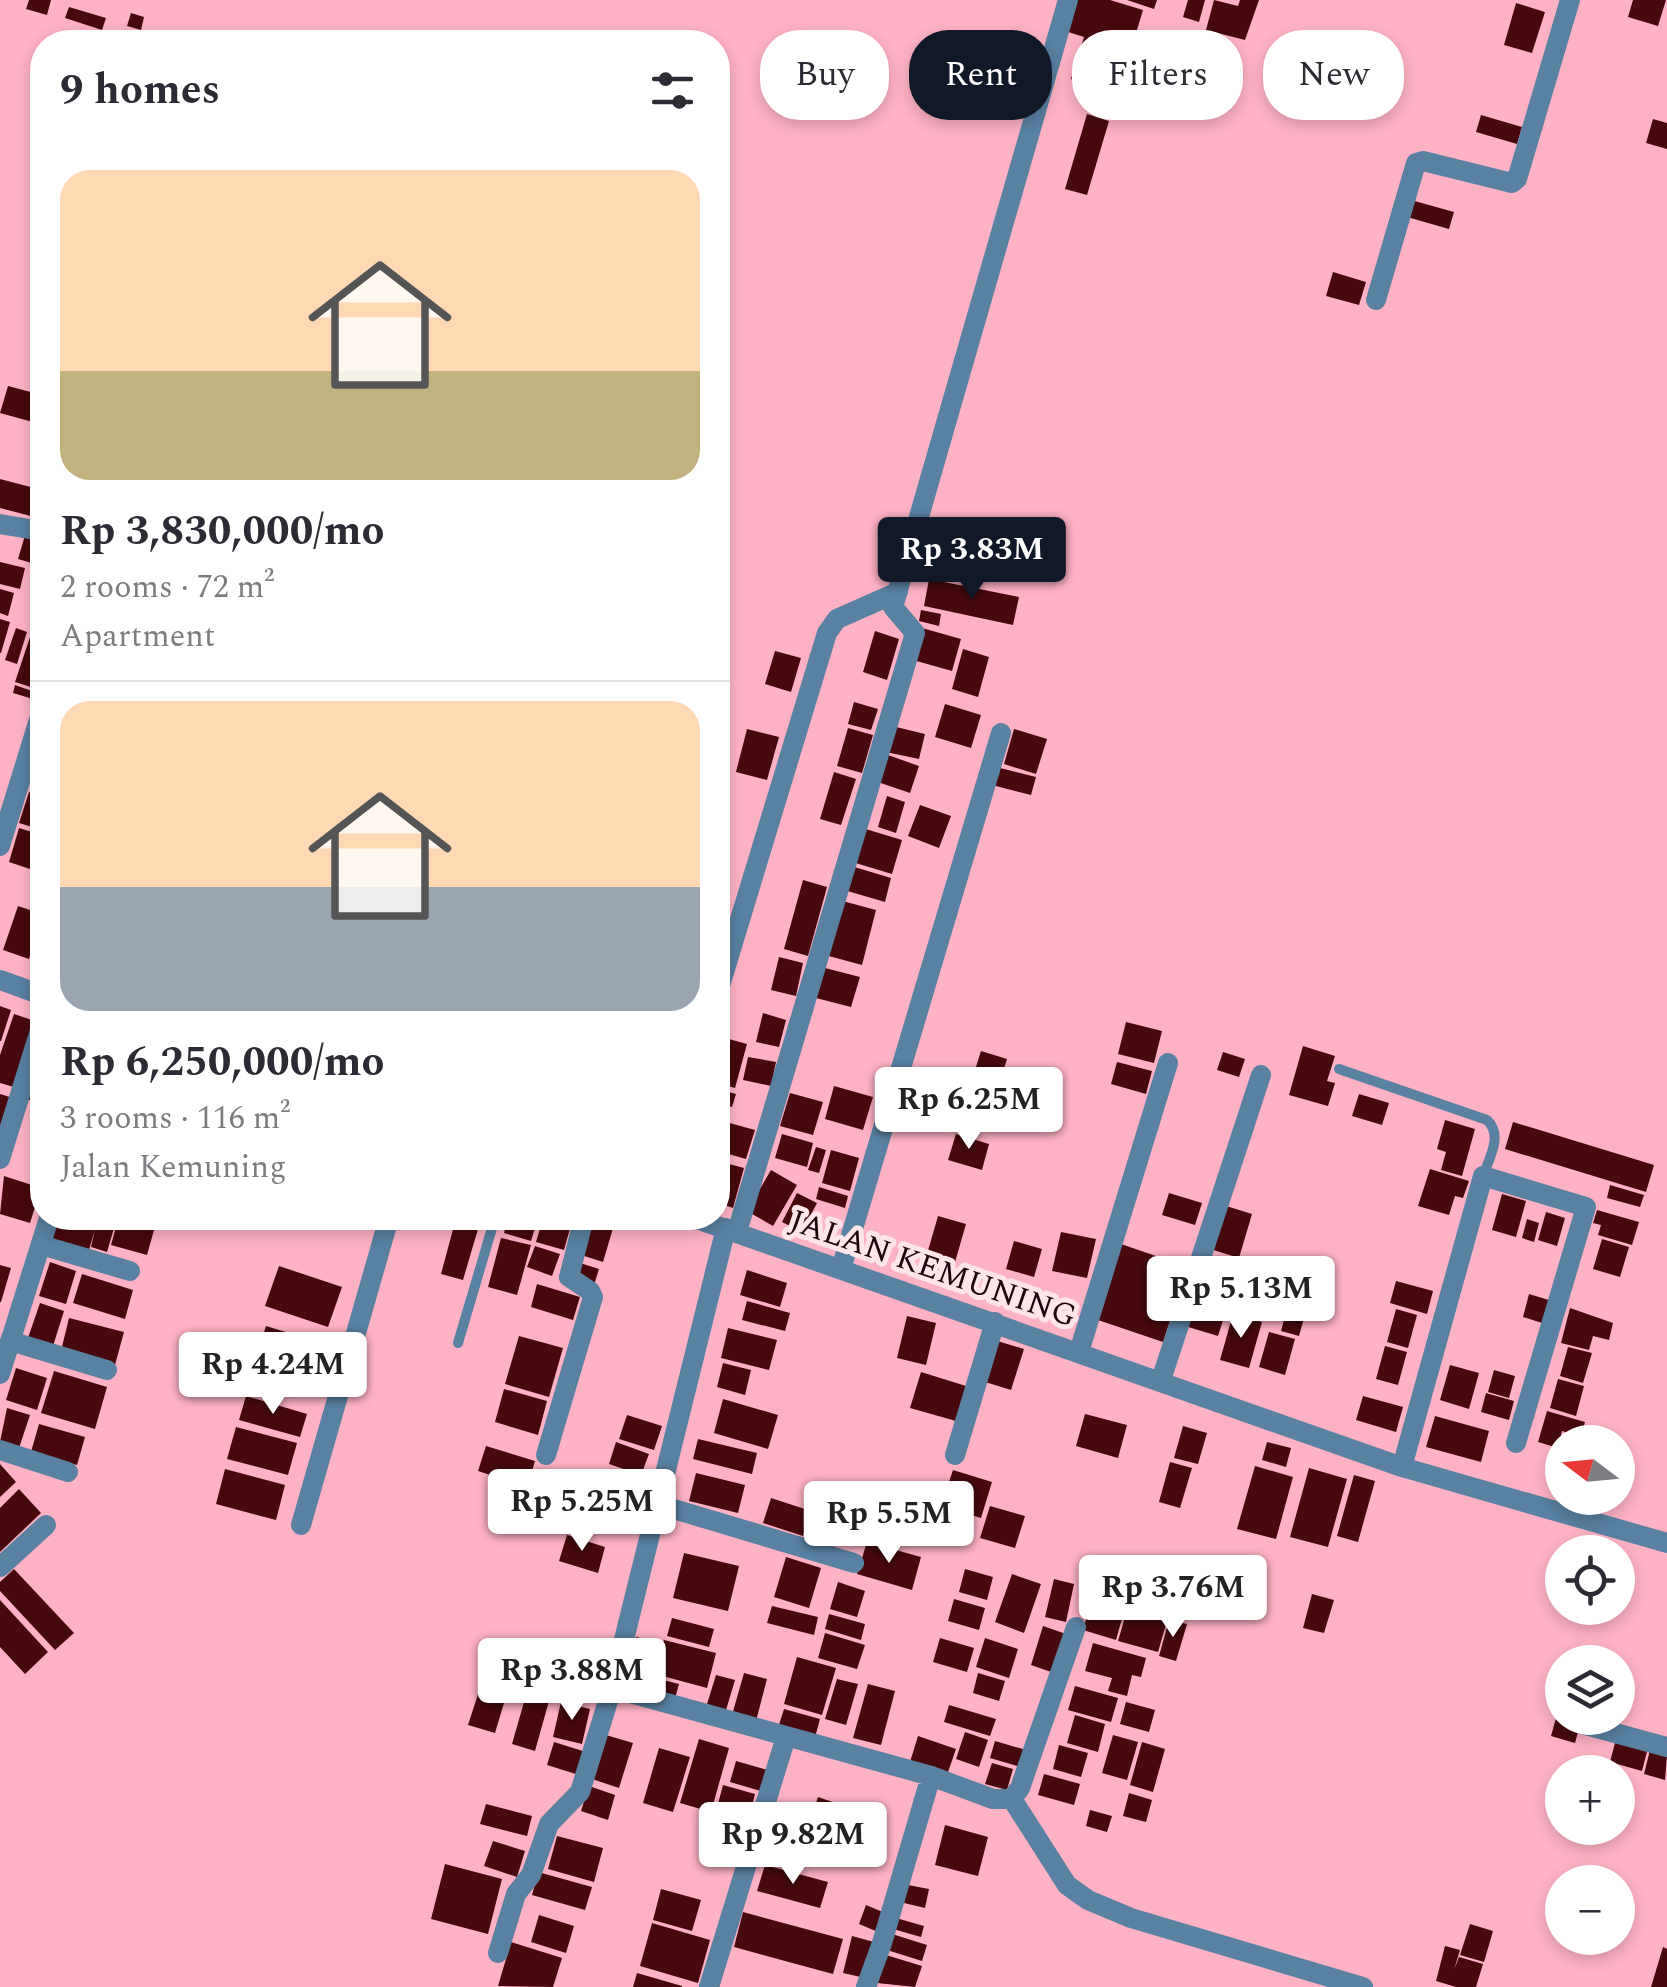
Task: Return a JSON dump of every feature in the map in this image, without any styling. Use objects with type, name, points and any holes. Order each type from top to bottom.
[{"type":"street","points":[[498,1954],[516,1894],[530,1874],[549,1824],[580,1792],[612,1688],[657,1504],[732,1230],[915,632],[894,611],[898,592],[1068,0]]},
{"type":"street","points":[[1376,300],[1416,163],[1422,161],[1512,183],[1517,179],[1570,0]]},
{"type":"street","points":[[0,524],[30,529]]},
{"type":"street","points":[[730,952],[827,633],[837,619],[898,592]]},
{"type":"street","points":[[842,1269],[1002,733]]},
{"type":"street","points":[[0,846],[30,749]]},
{"type":"street","points":[[0,980],[30,991]]},
{"type":"street","points":[[0,1159],[30,1063]]},
{"type":"street","points":[[1079,1352],[1168,1063]]},
{"type":"street","points":[[1161,1380],[1261,1075]]},
{"type":"street","points":[[1402,1467],[1484,1176],[1586,1207],[1516,1443]]},
{"type":"street","points":[[0,1374],[45,1230]]},
{"type":"street","points":[[301,1525],[386,1230]]},
{"type":"street","points":[[546,1455],[593,1297],[569,1277],[581,1230]]},
{"type":"street","name":"JALAN KEMUNING","points":[[732,1230],[1402,1467],[1667,1543]]},
{"type":"street","points":[[41,1245],[130,1272]]},
{"type":"street","points":[[954,1456],[995,1322]]},
{"type":"street","points":[[10,1341],[107,1370]]},
{"type":"street","points":[[0,1450],[68,1472]]},
{"type":"street","points":[[657,1504],[854,1564]]},
{"type":"street","points":[[0,1567],[46,1525]]},
{"type":"street","points":[[1012,1799],[1020,1788],[1076,1627]]},
{"type":"street","points":[[612,1688],[931,1776],[993,1799],[1012,1799]]},
{"type":"street","points":[[1623,1735],[1667,1747]]},
{"type":"street","points":[[709,1987],[786,1737]]},
{"type":"street","points":[[866,1987],[931,1776]]},
{"type":"street","points":[[1012,1799],[1067,1885],[1088,1900],[1130,1918],[1363,1987]]},
{"type":"lane","points":[[1339,1069],[1486,1120],[1495,1127],[1496,1136],[1484,1176]]},
{"type":"lane","points":[[458,1343],[491,1230]]},
{"type":"building","points":[[29,0],[51,0],[47,15],[26,9]]},
{"type":"building","points":[[1075,0],[1110,0],[1143,10],[1137,30],[1065,31]]},
{"type":"building","points":[[1127,0],[1157,0],[1154,9]]},
{"type":"building","points":[[1188,0],[1205,0],[1199,22],[1183,17]]},
{"type":"building","points":[[1214,0],[1238,6],[1240,0],[1259,0],[1245,40],[1243,30],[1206,30]]},
{"type":"building","points":[[1633,0],[1666,0],[1658,26],[1628,17]]},
{"type":"building","points":[[1516,3],[1545,12],[1532,53],[1504,45]]},
{"type":"building","points":[[69,7],[106,18],[102,30],[65,18]]},
{"type":"building","points":[[131,13],[144,17],[141,30],[127,26]]},
{"type":"building","points":[[1481,115],[1522,127],[1517,144],[1476,132]]},
{"type":"building","points":[[1653,119],[1667,123],[1667,149],[1646,143]]},
{"type":"building","points":[[1085,120],[1109,121],[1087,195],[1065,189]]},
{"type":"building","points":[[1411,200],[1454,212],[1449,229],[1407,217]]},
{"type":"building","points":[[1333,272],[1366,282],[1359,305],[1326,296]]},
{"type":"building","points":[[8,386],[30,392],[30,421],[0,413]]},
{"type":"building","points":[[0,479],[30,487],[30,516],[0,508]]},
{"type":"building","points":[[26,532],[30,533],[30,562],[18,559]]},
{"type":"building","points":[[0,562],[25,568],[20,589],[0,584]]},
{"type":"building","points":[[929,579],[1019,597],[1013,625],[924,606]]},
{"type":"building","points":[[0,589],[14,593],[8,616],[0,613]]},
{"type":"building","points":[[921,610],[941,614],[939,626],[919,621]]},
{"type":"building","points":[[0,619],[10,622],[1,653],[0,653]]},
{"type":"building","points":[[16,628],[27,632],[17,664],[5,660]]},
{"type":"building","points":[[922,628],[961,639],[952,671],[913,660]]},
{"type":"building","points":[[875,631],[899,639],[887,680],[863,672]]},
{"type":"building","points":[[30,637],[30,687],[15,682]]},
{"type":"building","points":[[963,649],[989,657],[978,697],[952,689]]},
{"type":"building","points":[[775,651],[801,658],[791,692],[765,684]]},
{"type":"building","points":[[15,685],[30,690],[30,698],[13,693]]},
{"type":"building","points":[[854,702],[878,709],[871,730],[848,724]]},
{"type":"building","points":[[945,704],[981,715],[971,748],[935,737]]},
{"type":"building","points":[[892,726],[925,734],[919,759],[886,752]]},
{"type":"building","points":[[848,728],[873,735],[862,773],[837,766]]},
{"type":"building","points":[[747,729],[779,737],[767,780],[736,772]]},
{"type":"building","points":[[1014,729],[1047,739],[1036,774],[1004,764]]},
{"type":"building","points":[[885,754],[919,766],[910,793],[875,781]]},
{"type":"building","points":[[996,767],[1036,777],[1031,795],[992,785]]},
{"type":"building","points":[[834,772],[856,779],[841,825],[820,819]]},
{"type":"building","points":[[29,792],[30,792],[30,826],[19,823]]},
{"type":"building","points":[[887,796],[905,802],[896,833],[878,827]]},
{"type":"building","points":[[920,805],[951,816],[939,848],[908,836]]},
{"type":"building","points":[[859,827],[902,840],[892,874],[849,861]]},
{"type":"building","points":[[19,828],[30,831],[30,869],[9,862]]},
{"type":"building","points":[[851,866],[891,878],[885,902],[844,890]]},
{"type":"building","points":[[803,880],[827,887],[808,956],[784,949]]},
{"type":"building","points":[[839,900],[876,910],[862,965],[825,955]]},
{"type":"building","points":[[18,906],[30,910],[29,959],[3,950]]},
{"type":"building","points":[[779,957],[803,963],[796,996],[771,990]]},
{"type":"building","points":[[821,967],[860,977],[851,1007],[812,997]]},
{"type":"building","points":[[0,1006],[11,1010],[1,1041],[0,1041]]},
{"type":"building","points":[[763,1013],[786,1020],[779,1047],[756,1042]]},
{"type":"building","points":[[14,1014],[30,1019],[30,1047],[17,1088],[0,1083],[0,1055]]},
{"type":"building","points":[[1126,1022],[1162,1031],[1154,1063],[1118,1054]]},
{"type":"building","points":[[730,1039],[747,1044],[735,1088],[730,1087]]},
{"type":"building","points":[[1303,1046],[1335,1056],[1327,1081],[1335,1083],[1328,1106],[1289,1095]]},
{"type":"building","points":[[981,1051],[1007,1059],[996,1094],[970,1086]]},
{"type":"building","points":[[1223,1052],[1245,1059],[1239,1077],[1217,1070]]},
{"type":"building","points":[[748,1057],[776,1062],[771,1086],[743,1080]]},
{"type":"building","points":[[1117,1062],[1152,1071],[1146,1094],[1111,1084]]},
{"type":"building","points":[[834,1086],[873,1097],[863,1130],[825,1119]]},
{"type":"building","points":[[901,1091],[933,1100],[925,1126],[894,1117]]},
{"type":"building","points":[[790,1093],[823,1102],[813,1135],[780,1126]]},
{"type":"building","points":[[0,1094],[13,1098],[0,1138]]},
{"type":"building","points":[[1359,1094],[1389,1103],[1382,1125],[1352,1116]]},
{"type":"building","points":[[1445,1120],[1475,1129],[1462,1176],[1441,1170],[1446,1152],[1437,1149]]},
{"type":"building","points":[[1513,1122],[1654,1165],[1646,1192],[1505,1149]]},
{"type":"building","points":[[730,1123],[755,1130],[746,1159],[730,1154]]},
{"type":"building","points":[[782,1134],[813,1143],[807,1167],[775,1158]]},
{"type":"building","points":[[956,1134],[989,1144],[982,1170],[948,1160]]},
{"type":"building","points":[[816,1147],[826,1150],[819,1173],[808,1170]]},
{"type":"building","points":[[831,1150],[859,1158],[850,1191],[822,1183]]},
{"type":"building","points":[[730,1164],[744,1168],[733,1208],[730,1207]]},
{"type":"building","points":[[1430,1169],[1469,1181],[1463,1198],[1455,1196],[1449,1215],[1418,1206]]},
{"type":"building","points":[[771,1170],[797,1185],[773,1226],[747,1211]]},
{"type":"building","points":[[4,1176],[30,1184],[30,1223],[0,1214]]},
{"type":"building","points":[[1610,1185],[1644,1195],[1640,1207],[1607,1198]]},
{"type":"building","points":[[819,1187],[848,1196],[845,1208],[816,1199]]},
{"type":"building","points":[[797,1193],[817,1203],[802,1232],[782,1222]]},
{"type":"building","points":[[1169,1193],[1202,1203],[1195,1225],[1162,1215]]},
{"type":"building","points":[[1502,1194],[1526,1201],[1516,1237],[1492,1230]]},
{"type":"building","points":[[1223,1205],[1252,1214],[1239,1258],[1210,1249]]},
{"type":"building","points":[[1597,1210],[1639,1222],[1632,1245],[1598,1235],[1601,1225],[1593,1223]]},
{"type":"building","points":[[1546,1212],[1565,1218],[1557,1246],[1538,1240]]},
{"type":"building","points":[[938,1216],[966,1224],[949,1283],[921,1275]]},
{"type":"building","points":[[1527,1219],[1539,1223],[1534,1242],[1522,1238]]},
{"type":"building","points":[[54,1230],[95,1230],[89,1250],[51,1239]]},
{"type":"building","points":[[95,1230],[113,1230],[107,1252],[91,1247]]},
{"type":"building","points":[[115,1230],[154,1230],[147,1255],[111,1245]]},
{"type":"building","points":[[453,1230],[478,1230],[463,1280],[441,1274]]},
{"type":"building","points":[[505,1230],[534,1230],[531,1241],[504,1233]]},
{"type":"building","points":[[540,1230],[570,1230],[564,1250],[536,1242]]},
{"type":"building","points":[[585,1230],[612,1230],[603,1262],[578,1254]]},
{"type":"building","points":[[1061,1232],[1096,1239],[1087,1278],[1052,1271]]},
{"type":"building","points":[[501,1238],[531,1245],[517,1295],[488,1287]]},
{"type":"building","points":[[1602,1239],[1629,1247],[1620,1277],[1593,1269]]},
{"type":"building","points":[[1014,1241],[1042,1249],[1034,1277],[1006,1269]]},
{"type":"building","points":[[1121,1244],[1188,1267],[1163,1342],[1095,1319]]},
{"type":"building","points":[[535,1246],[560,1254],[552,1276],[527,1267]]},
{"type":"building","points":[[50,1262],[76,1271],[66,1304],[39,1296]]},
{"type":"building","points":[[577,1262],[599,1269],[594,1285],[572,1278]]},
{"type":"building","points":[[0,1265],[11,1268],[1,1302],[0,1302]]},
{"type":"building","points":[[279,1266],[342,1287],[328,1327],[265,1306]]},
{"type":"building","points":[[747,1270],[787,1283],[780,1307],[740,1295]]},
{"type":"building","points":[[82,1274],[133,1290],[125,1319],[73,1303]]},
{"type":"building","points":[[1396,1281],[1433,1291],[1427,1314],[1390,1303]]},
{"type":"building","points":[[537,1284],[580,1297],[573,1320],[531,1307]]},
{"type":"building","points":[[1529,1294],[1549,1300],[1542,1323],[1523,1317]]},
{"type":"building","points":[[747,1301],[790,1313],[785,1331],[742,1320]]},
{"type":"building","points":[[40,1303],[64,1311],[53,1346],[28,1338]]},
{"type":"building","points":[[1192,1304],[1225,1314],[1218,1336],[1185,1326]]},
{"type":"building","points":[[1570,1308],[1613,1323],[1609,1340],[1593,1336],[1589,1350],[1561,1343]]},
{"type":"building","points":[[1396,1309],[1417,1315],[1408,1348],[1387,1342]]},
{"type":"building","points":[[1286,1313],[1304,1318],[1299,1336],[1281,1331]]},
{"type":"building","points":[[1233,1314],[1262,1322],[1249,1368],[1220,1360]]},
{"type":"building","points":[[907,1316],[936,1323],[926,1365],[897,1358]]},
{"type":"building","points":[[69,1318],[124,1332],[115,1365],[61,1351]]},
{"type":"building","points":[[266,1326],[299,1336],[291,1361],[258,1351]]},
{"type":"building","points":[[728,1328],[777,1340],[769,1370],[721,1358]]},
{"type":"building","points":[[1269,1332],[1295,1339],[1285,1375],[1259,1367]]},
{"type":"building","points":[[519,1336],[563,1348],[549,1397],[505,1384]]},
{"type":"building","points":[[994,1340],[1024,1349],[1011,1390],[982,1381]]},
{"type":"building","points":[[1385,1346],[1407,1352],[1398,1385],[1376,1379]]},
{"type":"building","points":[[1568,1347],[1592,1353],[1583,1383],[1560,1376]]},
{"type":"building","points":[[723,1363],[751,1370],[745,1395],[717,1387]]},
{"type":"building","points":[[1450,1365],[1479,1373],[1469,1409],[1440,1400]]},
{"type":"building","points":[[16,1368],[47,1378],[37,1410],[6,1400]]},
{"type":"building","points":[[1494,1370],[1515,1376],[1509,1398],[1488,1392]]},
{"type":"building","points":[[54,1371],[107,1387],[95,1429],[41,1413]]},
{"type":"building","points":[[921,1372],[966,1386],[956,1421],[910,1408]]},
{"type":"building","points":[[1558,1379],[1584,1386],[1576,1416],[1550,1408]]},
{"type":"building","points":[[504,1389],[547,1401],[538,1435],[495,1422]]},
{"type":"building","points":[[1486,1393],[1514,1401],[1509,1420],[1481,1412]]},
{"type":"building","points":[[246,1396],[307,1414],[300,1437],[239,1420]]},
{"type":"building","points":[[1363,1396],[1403,1407],[1396,1432],[1356,1420]]},
{"type":"building","points":[[723,1399],[778,1415],[768,1449],[714,1433]]},
{"type":"building","points":[[7,1408],[30,1415],[19,1448],[0,1442]]},
{"type":"building","points":[[1547,1411],[1585,1422],[1545,1425],[1545,1444],[1538,1442]]},
{"type":"building","points":[[1085,1414],[1127,1425],[1118,1458],[1076,1446]]},
{"type":"building","points":[[627,1415],[662,1426],[654,1450],[619,1439]]},
{"type":"building","points":[[1435,1416],[1489,1431],[1481,1462],[1426,1447]]},
{"type":"building","points":[[39,1424],[85,1437],[77,1465],[31,1452]]},
{"type":"building","points":[[1183,1426],[1207,1433],[1198,1464],[1174,1458]]},
{"type":"building","points":[[236,1427],[297,1443],[288,1475],[227,1459]]},
{"type":"building","points":[[698,1439],[757,1453],[752,1474],[693,1459]]},
{"type":"building","points":[[616,1442],[649,1454],[641,1475],[609,1464]]},
{"type":"building","points":[[1267,1442],[1291,1448],[1286,1467],[1262,1460]]},
{"type":"building","points":[[486,1446],[535,1461],[527,1487],[478,1471]]},
{"type":"building","points":[[1170,1462],[1192,1468],[1180,1508],[1159,1502]]},
{"type":"building","points":[[0,1464],[16,1482],[0,1497]]},
{"type":"building","points":[[1255,1466],[1293,1477],[1276,1539],[1237,1529]]},
{"type":"building","points":[[1309,1468],[1347,1479],[1328,1547],[1290,1537]]},
{"type":"building","points":[[225,1469],[285,1485],[276,1520],[216,1504]]},
{"type":"building","points":[[953,1470],[992,1482],[981,1518],[941,1506]]},
{"type":"building","points":[[696,1473],[745,1485],[738,1513],[689,1501]]},
{"type":"building","points":[[1354,1475],[1375,1481],[1358,1542],[1337,1536]]},
{"type":"building","points":[[19,1489],[41,1513],[0,1552],[0,1508]]},
{"type":"building","points":[[771,1498],[811,1511],[803,1536],[763,1523]]},
{"type":"building","points":[[990,1506],[1025,1516],[1015,1548],[980,1538]]},
{"type":"building","points":[[830,1511],[854,1518],[845,1546],[822,1539]]},
{"type":"building","points":[[567,1535],[605,1547],[598,1573],[559,1561]]},
{"type":"building","points":[[867,1542],[921,1557],[912,1590],[857,1574]]},
{"type":"building","points":[[684,1553],[739,1566],[728,1611],[673,1598]]},
{"type":"building","points":[[786,1557],[821,1568],[809,1608],[774,1597]]},
{"type":"building","points":[[14,1569],[74,1633],[55,1650],[0,1591],[0,1582]]},
{"type":"building","points":[[965,1569],[993,1577],[987,1600],[959,1592]]},
{"type":"building","points":[[1012,1574],[1041,1584],[1024,1633],[995,1622]]},
{"type":"building","points":[[1054,1579],[1074,1584],[1066,1622],[1045,1617]]},
{"type":"building","points":[[1097,1580],[1130,1590],[1116,1640],[1083,1630]]},
{"type":"building","points":[[838,1582],[865,1591],[857,1617],[830,1609]]},
{"type":"building","points":[[1132,1593],[1172,1604],[1158,1652],[1118,1641]]},
{"type":"building","points":[[1312,1594],[1334,1600],[1324,1633],[1303,1628]]},
{"type":"building","points":[[954,1599],[985,1608],[979,1630],[948,1621]]},
{"type":"building","points":[[0,1600],[48,1652],[25,1674],[0,1647]]},
{"type":"building","points":[[772,1606],[818,1617],[814,1635],[767,1623]]},
{"type":"building","points":[[829,1614],[865,1624],[861,1640],[825,1629]]},
{"type":"building","points":[[672,1618],[714,1629],[709,1647],[667,1636]]},
{"type":"building","points":[[1169,1620],[1187,1624],[1176,1661],[1159,1656]]},
{"type":"building","points":[[1043,1626],[1066,1634],[1054,1673],[1031,1665]]},
{"type":"building","points":[[825,1633],[865,1645],[857,1669],[818,1658]]},
{"type":"building","points":[[636,1637],[657,1642],[652,1660],[632,1655]]},
{"type":"building","points":[[940,1638],[974,1648],[967,1672],[933,1662]]},
{"type":"building","points":[[985,1638],[1018,1649],[1009,1678],[976,1667]]},
{"type":"building","points":[[664,1640],[716,1653],[707,1688],[655,1674]]},
{"type":"building","points":[[1093,1643],[1146,1658],[1141,1677],[1132,1675],[1127,1696],[1108,1691],[1112,1678],[1085,1671]]},
{"type":"building","points":[[797,1657],[836,1668],[822,1715],[784,1704]]},
{"type":"building","points":[[744,1673],[767,1679],[756,1721],[732,1715]]},
{"type":"building","points":[[978,1673],[1005,1681],[999,1701],[973,1693]]},
{"type":"building","points":[[643,1675],[679,1684],[674,1702],[638,1692]]},
{"type":"building","points":[[716,1675],[735,1680],[726,1710],[707,1704]]},
{"type":"building","points":[[837,1679],[858,1684],[846,1725],[825,1719]]},
{"type":"building","points":[[868,1684],[895,1691],[881,1745],[853,1738]]},
{"type":"building","points":[[481,1685],[507,1693],[495,1733],[468,1725]]},
{"type":"building","points":[[1075,1686],[1118,1698],[1111,1722],[1068,1710]]},
{"type":"building","points":[[526,1695],[549,1701],[535,1751],[512,1744]]},
{"type":"building","points":[[561,1702],[590,1709],[582,1744],[553,1737]]},
{"type":"building","points":[[1126,1702],[1155,1710],[1149,1732],[1120,1724]]},
{"type":"building","points":[[949,1705],[996,1719],[990,1736],[944,1722]]},
{"type":"building","points":[[784,1709],[820,1719],[814,1741],[777,1731]]},
{"type":"building","points":[[1075,1715],[1105,1724],[1098,1752],[1067,1743]]},
{"type":"building","points":[[965,1732],[988,1740],[979,1767],[956,1759]]},
{"type":"building","points":[[606,1735],[633,1743],[619,1788],[592,1779]]},
{"type":"building","points":[[1113,1735],[1138,1742],[1127,1780],[1102,1773]]},
{"type":"building","points":[[1551,1735],[1577,1735],[1575,1743]]},
{"type":"building","points":[[918,1736],[956,1749],[947,1775],[910,1762]]},
{"type":"building","points":[[699,1739],[729,1748],[711,1812],[680,1803]]},
{"type":"building","points":[[1616,1739],[1648,1748],[1642,1771],[1635,1769],[1635,1755],[1612,1755]]},
{"type":"building","points":[[995,1741],[1026,1750],[1021,1767],[990,1758]]},
{"type":"building","points":[[554,1742],[586,1752],[579,1775],[547,1765]]},
{"type":"building","points":[[1142,1742],[1165,1749],[1153,1792],[1130,1785]]},
{"type":"building","points":[[1059,1745],[1088,1753],[1081,1777],[1053,1769]]},
{"type":"building","points":[[659,1748],[690,1757],[673,1812],[643,1803]]},
{"type":"building","points":[[1650,1750],[1667,1755],[1665,1780],[1644,1774]]},
{"type":"building","points":[[736,1761],[771,1771],[764,1792],[730,1782]]},
{"type":"building","points":[[992,1763],[1013,1769],[1007,1790],[985,1784]]},
{"type":"building","points":[[1044,1774],[1080,1784],[1074,1805],[1038,1795]]},
{"type":"building","points":[[723,1785],[755,1794],[746,1828],[714,1819]]},
{"type":"building","points":[[589,1786],[615,1795],[608,1820],[581,1811]]},
{"type":"building","points":[[1129,1793],[1152,1800],[1146,1822],[1123,1816]]},
{"type":"building","points":[[818,1797],[841,1805],[826,1851],[803,1844]]},
{"type":"building","points":[[486,1804],[532,1816],[527,1836],[480,1824]]},
{"type":"building","points":[[1090,1810],[1112,1816],[1107,1832],[1086,1826]]},
{"type":"building","points":[[774,1818],[803,1825],[796,1852],[767,1845]]},
{"type":"building","points":[[945,1825],[988,1837],[978,1876],[935,1865]]},
{"type":"building","points":[[557,1836],[603,1848],[594,1882],[548,1869]]},
{"type":"building","points":[[493,1841],[525,1851],[517,1877],[484,1866]]},
{"type":"building","points":[[445,1864],[502,1879],[488,1934],[431,1919]]},
{"type":"building","points":[[765,1865],[828,1882],[820,1908],[757,1891]]},
{"type":"building","points":[[538,1872],[592,1887],[585,1910],[532,1895]]},
{"type":"building","points":[[908,1885],[929,1889],[925,1908],[904,1903]]},
{"type":"building","points":[[661,1889],[701,1900],[692,1931],[653,1920]]},
{"type":"building","points":[[866,1905],[885,1913],[878,1932],[859,1924]]},
{"type":"building","points":[[743,1912],[843,1939],[833,1974],[734,1947]]},
{"type":"building","points":[[539,1915],[574,1926],[566,1953],[531,1942]]},
{"type":"building","points":[[896,1918],[924,1926],[921,1937],[893,1929]]},
{"type":"building","points":[[652,1923],[710,1940],[698,1983],[640,1966]]},
{"type":"building","points":[[1470,1924],[1493,1931],[1484,1962],[1460,1955]]},
{"type":"building","points":[[892,1934],[927,1945],[922,1961],[887,1950]]},
{"type":"building","points":[[852,1936],[874,1942],[865,1978],[843,1973]]},
{"type":"building","points":[[511,1942],[562,1958],[553,1987],[498,1986]]},
{"type":"building","points":[[1445,1946],[1460,1950],[1454,1970],[1459,1957],[1483,1964],[1476,1987],[1436,1981]]},
{"type":"building","points":[[1663,1947],[1667,1949],[1667,1987],[1651,1987]]},
{"type":"building","points":[[886,1955],[922,1966],[915,1987],[877,1983]]},
{"type":"building","points":[[637,1973],[682,1986],[682,1987],[633,1987]]}]
